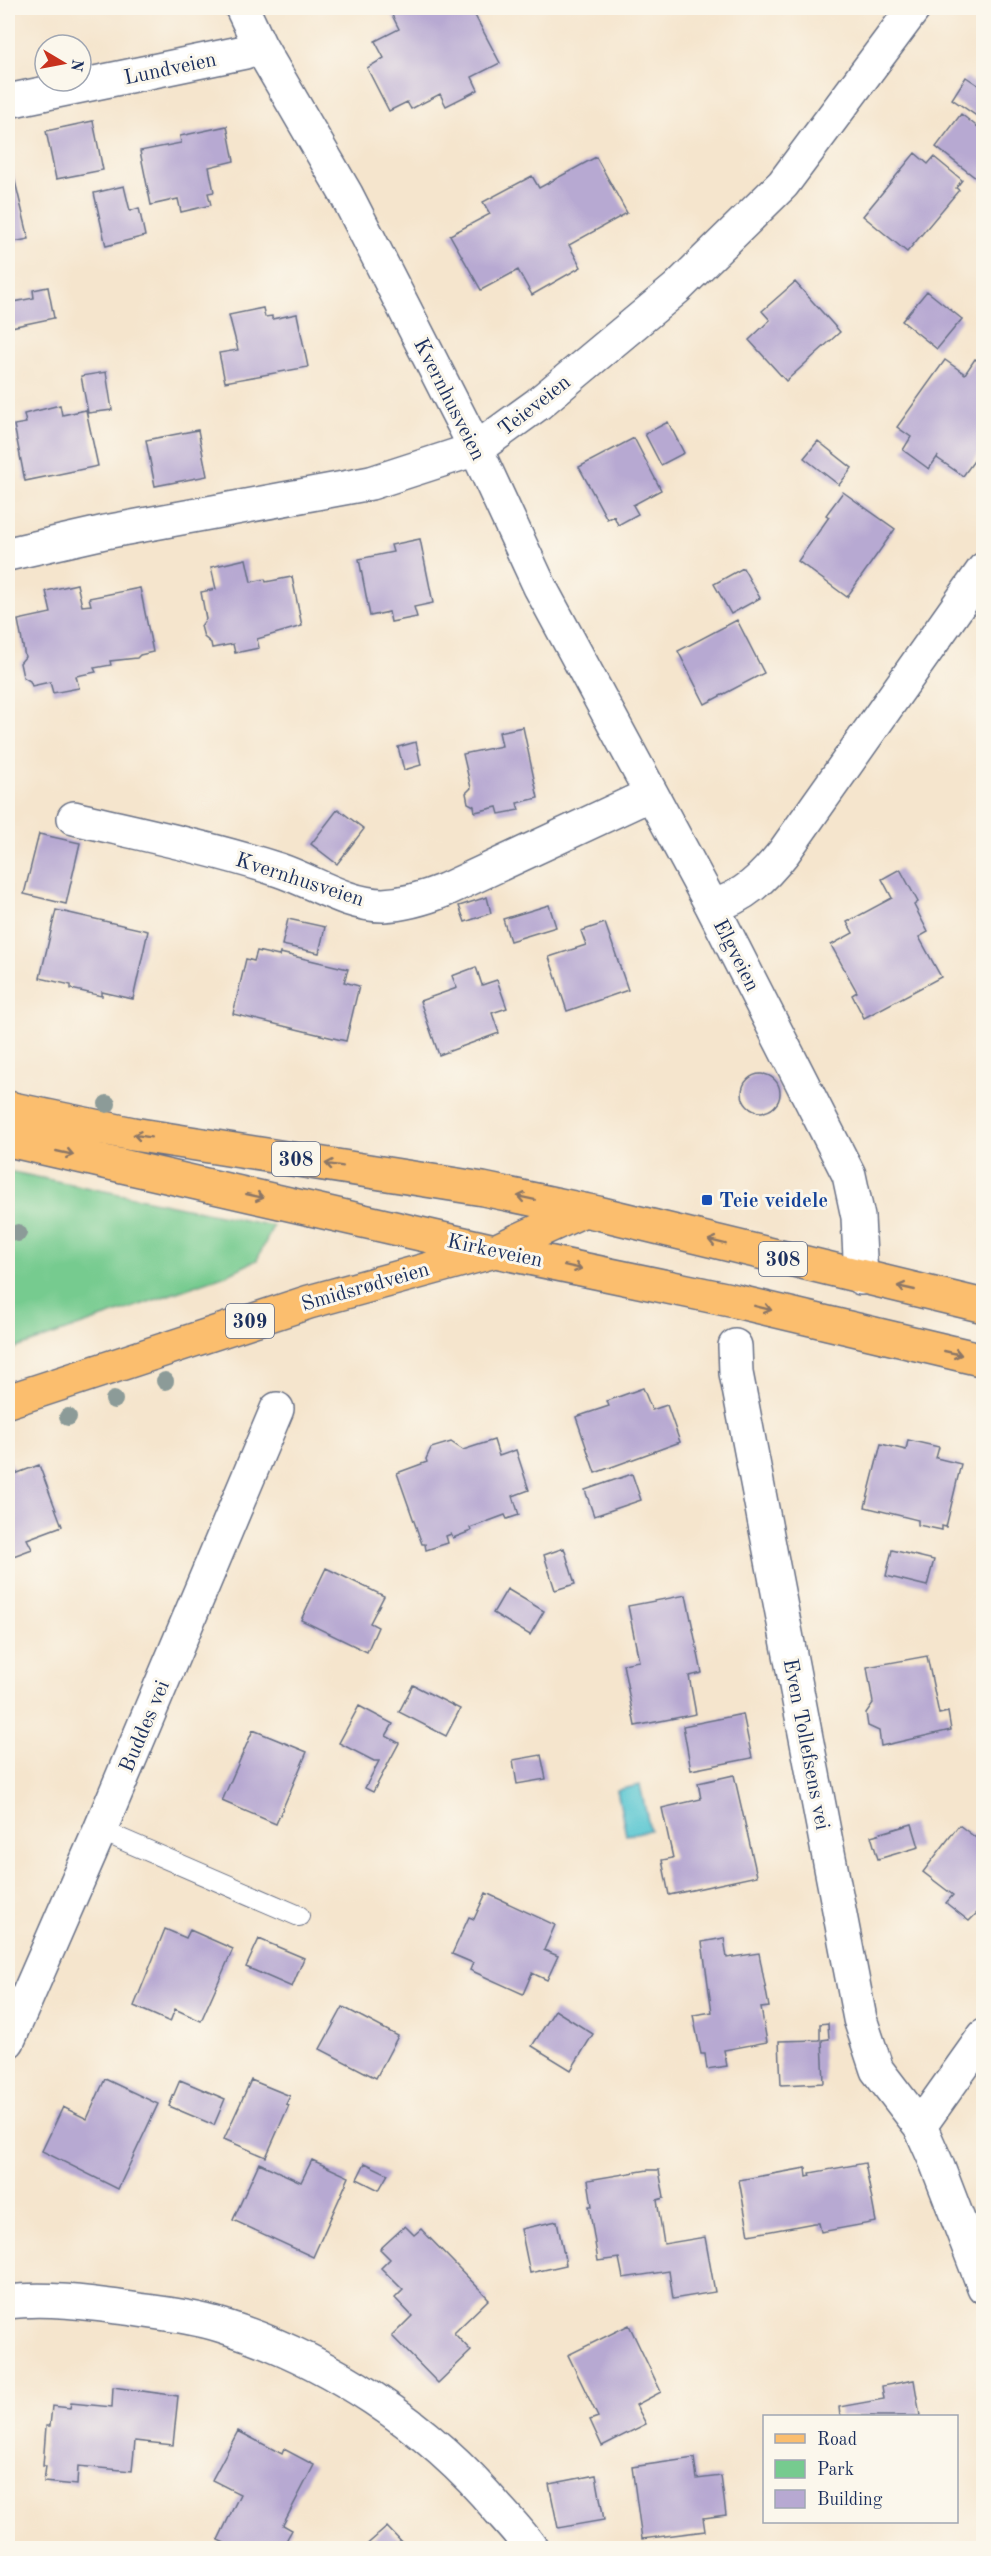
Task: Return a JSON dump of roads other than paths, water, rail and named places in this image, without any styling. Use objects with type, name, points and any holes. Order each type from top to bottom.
[{"type":"main road","name":"308","points":[[8,1108],[133,1134],[483,1189],[584,1210],[984,1306]]},
{"type":"main road","name":"Kirkeveien","points":[[8,1140],[495,1251],[735,1301],[984,1360]]},
{"type":"main road","name":"Smidsrødveien","points":[[8,1401],[327,1296],[495,1251],[584,1210]]},
{"type":"street","name":"Kvernhusveien","points":[[242,8],[260,46],[346,194],[476,448],[540,586],[712,906]]},
{"type":"street","name":"Teieveien","points":[[8,554],[116,530],[371,483],[476,448],[538,404],[678,288],[783,184],[914,8]]},
{"type":"street","name":"Lundveien","points":[[8,101],[245,52],[260,46]]},
{"type":"street","name":"Elgveien","points":[[861,1278],[858,1217],[849,1175],[712,906],[728,902],[747,891],[765,875],[784,852],[984,569]]},
{"type":"street","name":"Kvernhusveien","points":[[74,818],[214,851],[281,871],[353,900],[382,905],[419,900],[445,890],[651,794]]},
{"type":"street","name":"Even Tollefsens vei","points":[[735,1346],[736,1373],[860,2019],[877,2070],[920,2126],[984,2287]]},
{"type":"street","name":"Buddes vei","points":[[8,2041],[100,1830],[277,1409]]},
{"type":"street","points":[[920,2126],[984,2036]]},
{"type":"street","points":[[8,2302],[89,2303],[200,2319],[224,2326],[296,2355],[370,2397],[419,2430],[473,2479],[531,2548]]},
{"type":"lane","points":[[100,1830],[299,1916]]},
{"type":"water","points":[[640,1785],[650,1830],[626,1835],[617,1790]]},
{"type":"place","name":"Teie veidele","points":[[707,1200]]}]
